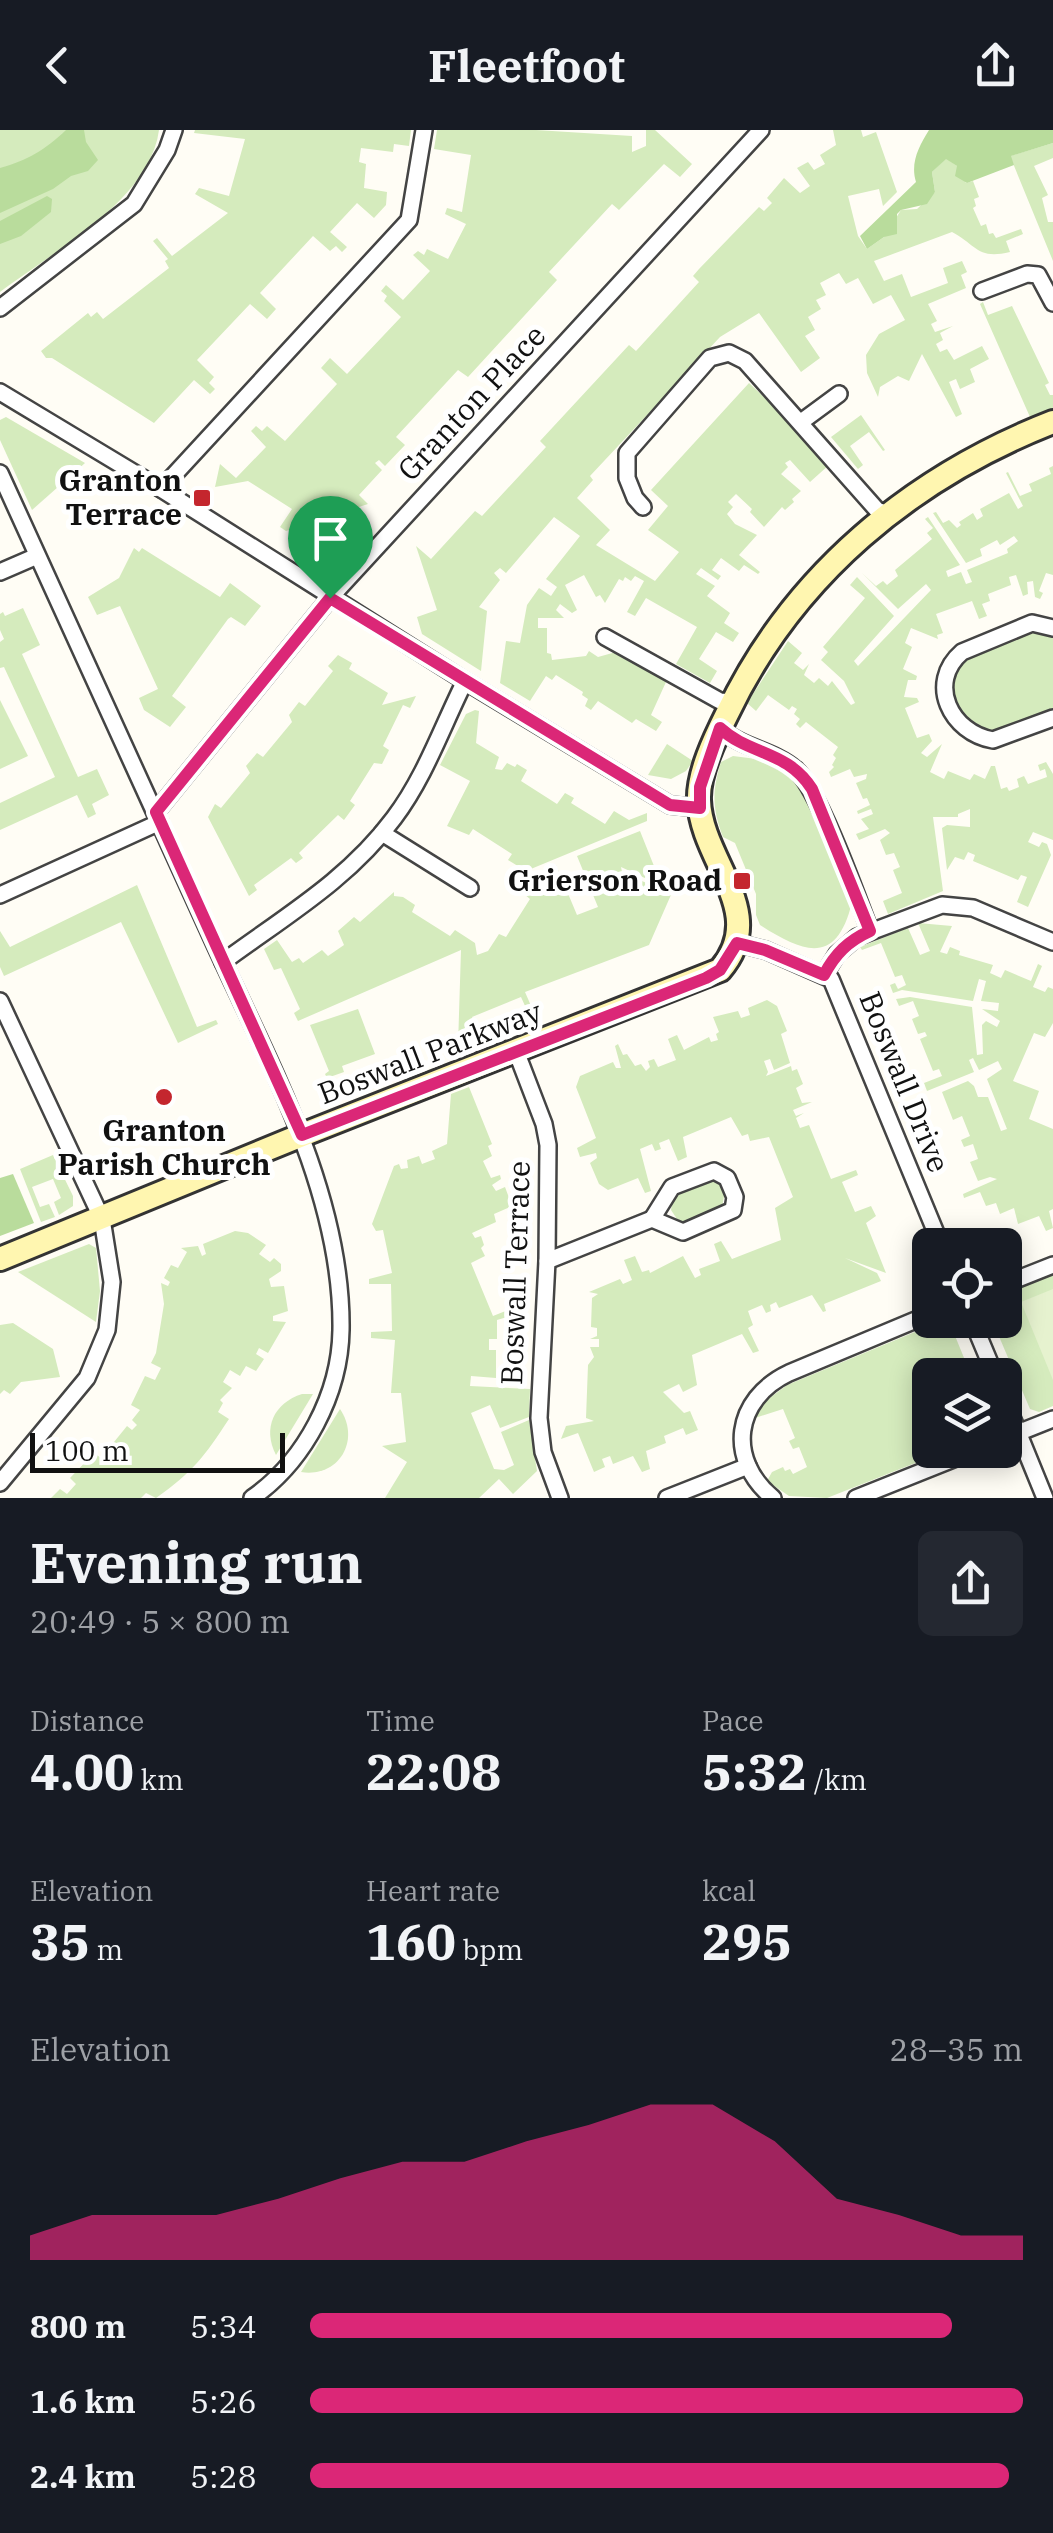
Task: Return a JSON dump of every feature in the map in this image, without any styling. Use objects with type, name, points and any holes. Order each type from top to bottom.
[{"type":"street","points":[[0,308],[134,204],[167,150],[174,130]]},
{"type":"street","points":[[161,488],[409,220],[424,130]]},
{"type":"street","name":"Granton Place","points":[[158,817],[330,598],[761,130]]},
{"type":"street","points":[[982,291],[1032,274],[1042,278],[1053,304]]},
{"type":"street","points":[[643,507],[627,478],[628,453],[710,358],[729,353],[746,361],[878,510],[887,514]]},
{"type":"street","points":[[0,392],[670,805],[700,808]]},
{"type":"street","points":[[801,422],[839,394]]},
{"type":"street","points":[[737,943],[739,918],[700,808],[700,787],[732,702],[764,649],[803,596],[842,553],[887,514],[955,468],[1053,422]]},
{"type":"street","points":[[0,473],[302,1135],[334,1254],[341,1304],[334,1382],[322,1413],[284,1469],[252,1498]]},
{"type":"street","points":[[0,572],[36,556]]},
{"type":"street","points":[[1053,628],[1032,623],[962,652],[943,682],[943,693],[960,726],[984,738],[993,740],[1053,718]]},
{"type":"street","points":[[606,637],[720,701],[732,702]]},
{"type":"street","points":[[223,962],[324,890],[382,833],[417,782],[465,681]]},
{"type":"street","points":[[720,728],[779,758],[803,776],[870,931]]},
{"type":"street","points":[[0,895],[158,817]]},
{"type":"street","points":[[382,833],[470,888]]},
{"type":"street","points":[[824,975],[848,943],[934,906],[956,904],[973,908],[1053,942]]},
{"type":"street","name":"Boswall Drive","points":[[737,943],[765,950],[824,975],[835,985],[934,1228]]},
{"type":"street","name":"Boswall Parkway","points":[[0,1259],[302,1135],[706,978],[720,970],[737,943]]},
{"type":"street","points":[[0,1001],[102,1218],[112,1282],[110,1316],[102,1345],[75,1396],[0,1482]]},
{"type":"street","name":"Boswall Terrace","points":[[516,1051],[544,1124],[548,1146],[540,1435],[560,1498]]},
{"type":"street","points":[[547,1261],[652,1220],[672,1187],[708,1172],[727,1178],[735,1198],[733,1210],[683,1232],[652,1220]]},
{"type":"street","points":[[1022,1277],[1053,1265]]},
{"type":"street","points":[[773,1498],[748,1466],[742,1445],[743,1423],[761,1390],[789,1372],[912,1321]]},
{"type":"street","points":[[1022,1432],[1053,1419]]},
{"type":"street","points":[[1022,1455],[1045,1498]]},
{"type":"street","points":[[668,1498],[748,1466]]},
{"type":"street","points":[[856,1498],[931,1468]]},
{"type":"green space","points":[[0,130],[159,130],[152,155],[119,201],[71,242],[0,292]]},
{"type":"green space","points":[[66,130],[84,130],[86,142],[98,160],[88,171],[0,213],[0,168],[36,154]]},
{"type":"green space","points":[[411,130],[409,146],[394,144],[393,152],[361,148],[359,162],[366,164],[364,188],[387,192],[386,205],[374,218],[357,203],[330,232],[347,247],[342,252],[336,246],[330,251],[313,236],[260,293],[276,309],[267,319],[250,304],[197,360],[214,377],[209,383],[215,389],[210,394],[194,380],[154,423],[52,358],[46,358],[41,351],[88,313],[91,317],[97,312],[103,319],[169,268],[165,261],[168,259],[153,241],[157,238],[172,256],[228,213],[195,194],[199,188],[229,196],[245,139],[194,133]]},
{"type":"green space","points":[[437,130],[536,130],[632,136],[632,152],[646,146],[646,130],[655,130],[692,164],[680,177],[664,164],[619,210],[612,204],[549,272],[557,280],[468,377],[458,370],[396,437],[405,445],[385,466],[379,460],[375,463],[382,470],[359,495],[368,504],[286,531],[280,527],[292,509],[248,481],[215,487],[220,464],[236,478],[266,447],[251,431],[256,426],[262,431],[267,426],[285,441],[337,384],[321,368],[330,358],[347,374],[401,317],[384,301],[387,296],[381,291],[386,285],[403,300],[430,271],[413,255],[418,251],[424,255],[427,249],[448,259],[466,224],[445,214],[447,208],[462,212],[471,155],[434,149]]},
{"type":"green space","points":[[833,130],[861,130],[863,137],[876,132],[897,192],[883,206],[879,189],[848,196],[858,236],[867,249],[884,237],[901,210],[917,209],[935,192],[932,172],[946,158],[957,166],[966,183],[973,181],[979,197],[974,199],[973,208],[989,234],[996,238],[1021,229],[1023,234],[1006,241],[1010,252],[984,253],[952,232],[874,261],[884,281],[902,274],[911,297],[948,283],[943,268],[962,261],[967,272],[961,275],[966,288],[928,304],[937,321],[931,324],[935,332],[953,326],[940,333],[943,340],[936,344],[940,352],[947,349],[954,360],[982,346],[989,359],[970,369],[975,382],[960,389],[956,379],[949,382],[962,414],[956,417],[922,354],[909,381],[898,376],[880,387],[878,397],[867,373],[866,355],[879,334],[905,320],[891,295],[873,304],[858,278],[846,284],[839,273],[820,283],[826,295],[816,300],[821,309],[808,317],[815,330],[805,336],[820,358],[801,372],[759,313],[720,337],[590,476],[593,480],[577,498],[610,530],[596,545],[655,581],[679,552],[648,530],[668,506],[651,490],[749,383],[765,398],[768,394],[829,465],[810,482],[790,460],[785,463],[788,467],[781,474],[801,491],[792,499],[794,502],[785,510],[782,507],[764,527],[736,494],[728,502],[733,507],[727,514],[735,524],[757,535],[739,555],[760,572],[744,565],[739,571],[721,558],[712,570],[721,576],[718,580],[701,568],[696,574],[715,586],[707,596],[730,613],[724,623],[739,633],[733,642],[716,632],[699,659],[717,671],[710,683],[676,664],[697,627],[646,598],[635,616],[627,612],[644,581],[635,576],[631,581],[619,579],[605,603],[600,595],[596,597],[584,575],[565,585],[577,610],[572,613],[560,604],[556,610],[564,618],[538,618],[538,628],[547,628],[547,653],[552,660],[586,656],[589,651],[598,657],[616,652],[666,682],[651,715],[662,722],[656,731],[636,719],[632,723],[598,701],[591,710],[585,706],[588,699],[583,692],[556,675],[552,680],[546,676],[530,701],[500,683],[506,641],[520,643],[527,605],[539,588],[551,596],[557,587],[546,579],[580,536],[554,517],[506,573],[500,568],[494,573],[500,580],[479,607],[487,611],[481,671],[422,634],[417,617],[437,610],[416,546],[431,559],[475,511],[482,516],[546,447],[540,441],[629,345],[636,351],[699,282],[693,276],[699,269],[759,207],[764,211],[772,203],[767,198],[784,178],[800,193],[810,186],[797,168],[808,162],[814,170],[825,164],[820,155],[836,145]]},
{"type":"green space","points":[[929,130],[1053,130],[1053,143],[1011,156],[1014,165],[967,183],[955,176],[957,166],[946,159],[932,172],[935,192],[927,204],[901,210],[897,214],[897,234],[884,237],[867,249],[860,236],[916,182],[915,161]]},
{"type":"green space","points":[[1053,143],[1053,158],[1034,166],[1048,195],[1042,198],[1048,222],[1053,222],[1053,261],[1010,156]]},
{"type":"green space","points":[[47,196],[52,199],[51,212],[21,236],[0,244],[0,221]]},
{"type":"green space","points":[[983,302],[988,315],[1012,306],[1049,383],[1045,385],[1053,395],[1053,408],[1030,417],[980,304]]},
{"type":"green space","points":[[861,415],[885,450],[869,432],[850,446],[863,465],[858,469],[831,437]]},
{"type":"green space","points":[[6,417],[85,463],[32,510],[0,440],[0,420]]},
{"type":"green space","points":[[1053,466],[1053,575],[1046,573],[1040,599],[1035,597],[1033,581],[1027,582],[1028,594],[1023,596],[1016,575],[1009,577],[1011,585],[988,594],[990,601],[982,604],[987,616],[979,619],[972,601],[936,614],[943,633],[937,635],[938,639],[911,628],[905,643],[912,647],[903,669],[917,676],[916,680],[908,680],[904,697],[917,698],[919,702],[905,708],[917,738],[929,734],[932,741],[921,753],[927,757],[942,744],[930,772],[944,779],[948,771],[970,780],[974,774],[985,779],[991,766],[995,766],[1001,789],[1007,787],[1009,791],[1019,787],[1017,779],[1024,776],[1028,784],[1047,777],[1045,769],[1040,771],[1038,765],[1046,762],[1053,774],[1053,840],[1033,832],[1028,842],[1039,847],[1042,842],[1047,844],[1051,855],[1028,907],[1017,902],[1027,877],[1021,875],[1018,880],[973,861],[975,855],[968,852],[964,860],[955,857],[947,870],[942,828],[970,827],[970,809],[958,817],[933,817],[943,891],[888,914],[883,901],[902,893],[893,870],[900,867],[894,853],[886,855],[880,840],[890,833],[885,829],[859,840],[856,834],[869,829],[861,819],[873,814],[871,809],[858,814],[857,811],[870,805],[856,783],[866,779],[867,774],[854,777],[850,769],[831,777],[829,772],[834,767],[833,755],[838,747],[806,722],[800,728],[796,724],[800,719],[794,714],[797,709],[792,706],[789,710],[768,695],[756,711],[747,703],[788,641],[802,653],[794,663],[803,670],[809,664],[804,675],[814,683],[819,678],[828,686],[832,681],[851,705],[855,703],[844,681],[821,660],[828,652],[823,647],[865,598],[850,585],[857,577],[894,616],[854,661],[858,666],[931,590],[926,584],[898,609],[862,573],[876,586],[883,581],[887,585],[898,576],[895,570],[932,539],[927,533],[933,528],[925,519],[928,517],[960,565],[946,571],[948,577],[961,572],[966,584],[972,582],[967,570],[1008,553],[1007,549],[1018,541],[1014,536],[1000,545],[997,540],[980,549],[982,556],[966,563],[933,513],[943,523],[949,520],[957,528],[959,522],[973,513],[977,520],[983,516],[980,509],[1009,493],[1018,509],[1023,506],[1006,473],[1020,496],[1032,491],[1029,484],[1051,474],[1049,468]]},
{"type":"green space","points":[[134,548],[139,552],[142,548],[220,597],[230,583],[261,606],[245,626],[228,619],[172,696],[186,707],[170,727],[144,710],[139,698],[158,689],[120,606],[97,615],[88,597],[119,578]]},
{"type":"green space","points":[[23,608],[40,645],[22,654],[78,777],[97,769],[109,795],[92,804],[96,814],[88,818],[77,795],[0,830],[0,803],[55,777],[4,667],[0,668],[0,642],[4,639],[0,614],[5,616]]},
{"type":"green space","points":[[1035,630],[1053,636],[1053,711],[992,734],[965,720],[949,687],[957,667],[964,659]]},
{"type":"green space","points":[[338,655],[352,663],[349,669],[388,693],[382,705],[416,696],[410,708],[403,705],[383,746],[389,750],[382,764],[374,763],[350,801],[355,805],[344,820],[338,815],[299,853],[303,858],[296,863],[291,858],[254,885],[257,890],[249,896],[208,817],[215,804],[221,808],[250,773],[246,766],[257,753],[263,757],[292,722],[289,715],[299,702],[305,706],[333,671],[328,666]]},
{"type":"green space","points":[[0,700],[28,756],[0,769]]},
{"type":"green space","points":[[479,711],[476,743],[499,757],[495,769],[502,770],[507,763],[515,767],[517,764],[527,770],[521,781],[557,804],[565,793],[574,798],[571,803],[605,824],[614,811],[629,820],[647,813],[647,821],[526,871],[508,860],[512,854],[473,829],[469,835],[447,826],[470,781],[440,765],[466,714]]},
{"type":"green space","points":[[667,744],[693,761],[686,771],[671,779],[648,775]]},
{"type":"green space","points":[[733,756],[771,761],[803,784],[852,902],[846,922],[828,945],[805,947],[760,925],[756,894],[735,843],[723,837],[715,808],[721,762]]},
{"type":"green space","points":[[640,831],[662,886],[621,867],[622,872],[662,890],[674,888],[649,945],[525,992],[535,1015],[530,1017],[521,997],[472,1017],[480,1037],[458,1046],[461,950],[298,1021],[294,1013],[300,1009],[281,968],[274,970],[264,949],[277,940],[292,962],[299,958],[303,963],[322,950],[328,956],[344,945],[338,931],[354,917],[360,922],[394,892],[394,896],[415,905],[412,912],[450,936],[455,930],[475,943],[477,955],[488,951],[499,934],[506,937],[530,899],[524,894],[538,872],[556,865],[577,915],[598,907],[577,856]]},
{"type":"green space","points":[[137,885],[197,1027],[216,1020],[218,1024],[178,1043],[121,922],[4,976],[0,967],[0,931],[10,947]]},
{"type":"green space","points":[[918,923],[952,926],[940,952],[947,954],[950,947],[960,951],[959,955],[993,965],[990,973],[1001,978],[1005,970],[1031,981],[1038,964],[1042,966],[1033,987],[1045,992],[1048,987],[1053,989],[1053,1023],[1045,1037],[1034,1033],[1013,1081],[1039,1091],[1029,1119],[1053,1129],[1053,1209],[1049,1211],[1053,1228],[1046,1231],[1039,1216],[1018,1224],[1014,1208],[1000,1214],[996,1203],[986,1206],[980,1192],[964,1198],[963,1194],[997,1179],[978,1181],[970,1162],[978,1159],[973,1144],[964,1147],[961,1140],[970,1136],[962,1116],[953,1120],[942,1092],[968,1081],[978,1097],[988,1097],[1001,1131],[1007,1129],[987,1079],[1002,1069],[998,1061],[979,1070],[973,1058],[969,1060],[974,1072],[927,1091],[924,1083],[942,1076],[939,1069],[933,1071],[920,1039],[927,1036],[925,1032],[918,1034],[912,1019],[919,1016],[913,1001],[899,1006],[896,999],[910,997],[972,1007],[977,1055],[983,1054],[982,1025],[986,1021],[997,1027],[1000,1021],[982,1009],[998,1011],[999,1003],[981,1001],[986,981],[979,979],[973,1001],[902,990],[893,993],[890,985],[895,983],[898,989],[906,985],[902,975],[895,977],[881,943],[862,950],[860,947],[908,928],[920,955],[930,951]]},
{"type":"green space","points":[[767,1000],[777,1006],[787,1031],[781,1034],[790,1063],[774,1070],[770,1059],[764,1061],[766,1076],[791,1066],[792,1071],[797,1069],[803,1084],[796,1088],[802,1103],[812,1102],[793,1110],[796,1116],[804,1113],[796,1118],[800,1128],[809,1125],[831,1179],[856,1170],[858,1175],[842,1182],[855,1212],[871,1206],[876,1216],[866,1223],[886,1273],[845,1258],[877,1273],[881,1281],[824,1304],[823,1312],[812,1295],[779,1308],[776,1302],[766,1313],[762,1305],[748,1311],[753,1325],[748,1328],[759,1351],[753,1353],[742,1334],[692,1355],[697,1385],[683,1392],[679,1384],[663,1392],[684,1413],[690,1411],[698,1430],[686,1435],[683,1428],[664,1436],[666,1443],[646,1451],[650,1469],[642,1472],[633,1456],[613,1464],[610,1456],[602,1459],[605,1467],[594,1472],[578,1433],[561,1439],[566,1426],[594,1421],[586,1418],[588,1365],[594,1357],[590,1347],[599,1347],[599,1339],[590,1339],[597,1336],[597,1328],[591,1327],[592,1298],[598,1294],[589,1292],[620,1279],[623,1284],[632,1280],[624,1260],[635,1256],[642,1272],[650,1273],[683,1256],[695,1278],[701,1275],[699,1269],[720,1261],[714,1244],[721,1241],[732,1259],[781,1240],[775,1208],[793,1197],[769,1137],[750,1141],[748,1134],[742,1136],[731,1117],[683,1137],[687,1157],[678,1161],[669,1139],[659,1143],[661,1149],[655,1151],[652,1144],[640,1149],[651,1191],[645,1193],[638,1178],[608,1190],[599,1184],[590,1163],[597,1158],[596,1153],[580,1157],[577,1148],[596,1138],[576,1087],[580,1076],[613,1062],[621,1068],[615,1046],[618,1044],[623,1055],[627,1054],[635,1066],[641,1064],[646,1071],[650,1067],[648,1061],[654,1059],[658,1067],[676,1060],[668,1039],[677,1035],[684,1050],[709,1037],[711,1042],[718,1040],[713,1017],[738,1011],[741,1018],[750,1015],[748,1008]]},
{"type":"green space","points":[[358,1009],[375,1054],[342,1066],[344,1072],[327,1078],[325,1074],[329,1071],[310,1025]]},
{"type":"green space","points":[[469,1087],[492,1144],[488,1146],[492,1156],[483,1161],[491,1178],[500,1175],[501,1179],[492,1185],[496,1191],[505,1187],[512,1206],[494,1214],[496,1222],[472,1233],[475,1238],[481,1236],[484,1245],[481,1248],[485,1256],[471,1263],[493,1316],[508,1310],[507,1317],[497,1320],[497,1339],[489,1339],[489,1350],[496,1350],[496,1378],[471,1376],[470,1386],[530,1389],[529,1417],[500,1428],[490,1405],[471,1413],[494,1469],[514,1465],[501,1432],[529,1420],[537,1471],[513,1494],[499,1479],[479,1498],[385,1498],[407,1462],[382,1446],[406,1442],[401,1393],[391,1393],[395,1340],[371,1338],[371,1332],[392,1331],[391,1284],[369,1284],[369,1279],[392,1273],[383,1230],[376,1231],[372,1224],[394,1166],[408,1168],[407,1160],[419,1156],[422,1164],[435,1159],[432,1151],[447,1144],[451,1094]]},
{"type":"green space","points":[[53,1155],[73,1196],[73,1206],[59,1215],[54,1202],[61,1198],[53,1179],[32,1187],[40,1207],[49,1204],[55,1217],[41,1222],[20,1169]]},
{"type":"green space","points":[[13,1174],[34,1223],[0,1236],[0,1178]]},
{"type":"green space","points":[[710,1180],[725,1191],[722,1207],[686,1223],[677,1219],[671,1210],[673,1197]]},
{"type":"green space","points":[[235,1231],[248,1233],[266,1245],[259,1254],[281,1264],[281,1271],[269,1279],[271,1287],[284,1286],[288,1311],[273,1316],[273,1321],[286,1322],[268,1353],[259,1348],[256,1354],[264,1359],[256,1371],[246,1366],[240,1376],[230,1370],[223,1382],[232,1388],[220,1400],[223,1403],[218,1412],[229,1419],[205,1454],[156,1498],[146,1493],[141,1498],[51,1498],[60,1489],[67,1494],[76,1484],[70,1478],[94,1453],[101,1458],[127,1426],[132,1430],[137,1425],[132,1420],[140,1410],[131,1405],[145,1376],[155,1380],[161,1368],[151,1363],[164,1304],[161,1283],[168,1286],[170,1282],[164,1278],[171,1265],[178,1268],[187,1252],[181,1248],[198,1246],[202,1256],[206,1254],[203,1244]]},
{"type":"green space","points":[[89,1244],[96,1248],[100,1291],[96,1322],[18,1272]]},
{"type":"green space","points":[[1053,1274],[1053,1406],[1039,1412],[1030,1409],[1022,1390],[1022,1358],[1008,1358],[1000,1338],[1022,1338],[1022,1286]]},
{"type":"green space","points":[[1053,1289],[1053,1380],[1022,1304]]},
{"type":"green space","points":[[13,1323],[53,1349],[60,1377],[21,1382],[10,1394],[4,1390],[0,1394],[0,1325]]},
{"type":"green space","points":[[912,1333],[912,1338],[956,1338],[964,1358],[912,1358],[912,1464],[827,1498],[789,1496],[767,1481],[772,1472],[783,1467],[793,1474],[807,1467],[799,1447],[793,1449],[789,1441],[795,1438],[783,1409],[755,1418],[763,1403],[787,1385]]},
{"type":"green space","points":[[302,1394],[313,1394],[276,1455],[270,1435],[273,1418],[284,1404]]},
{"type":"green space","points":[[340,1409],[348,1433],[343,1454],[326,1469],[301,1472]]},
{"type":"place","name":"Granton Terrace","points":[[202,498]]},
{"type":"place","name":"Grierson Road","points":[[742,881]]},
{"type":"place","name":"Granton Parish Church","points":[[164,1097]]},
{"type":"route","points":[[330,598],[670,805],[700,808],[700,787],[720,728],[794,767],[812,789],[870,931],[848,943],[824,975],[765,950],[737,943],[720,970],[706,978],[302,1135],[156,812],[330,598]]}]
